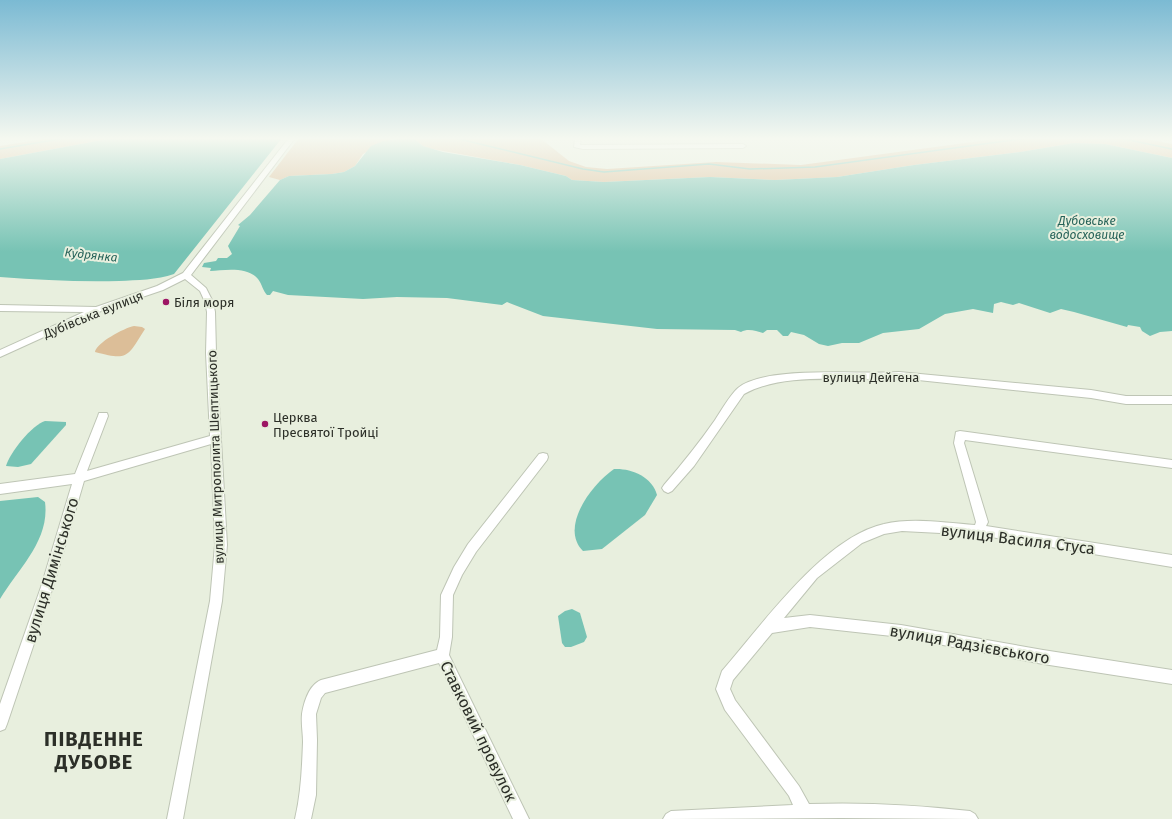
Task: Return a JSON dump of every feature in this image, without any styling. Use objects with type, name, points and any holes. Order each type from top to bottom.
[{"type":"street","points":[[186,274],[262,176]]},
{"type":"street","name":"Дубівська вулиця","points":[[0,354],[98,310],[160,288],[186,274]]},
{"type":"street","name":"вулиця Митрополита Шептицького","points":[[175,819],[216,601],[221,545],[215,439],[211,312],[209,302],[203,290],[186,274]]},
{"type":"street","points":[[0,308],[98,310]]},
{"type":"street","name":"вулиця Дейгена","points":[[668,488],[690,463],[741,391],[752,384],[761,382],[800,377],[879,378],[899,375],[1091,394],[1126,400],[1172,400]]},
{"type":"street","name":"вулиця Димінського","points":[[0,724],[47,587],[79,478],[103,416]]},
{"type":"street","points":[[979,530],[982,522],[959,443],[960,435],[1172,464]]},
{"type":"street","points":[[0,489],[79,478],[215,439]]},
{"type":"street","name":"Ставковий провулок","points":[[521,819],[442,655],[446,638],[447,595],[458,571],[472,548],[542,457]]},
{"type":"street","name":"вулиця Василя Стуса","points":[[805,812],[794,791],[730,706],[724,689],[727,676],[813,574],[850,545],[868,534],[883,529],[902,526],[979,530],[1172,561]]},
{"type":"street","name":"вулиця Радзієвського","points":[[768,627],[810,621],[901,631],[1043,657],[1172,677]]},
{"type":"street","points":[[303,819],[308,795],[310,740],[308,714],[315,694],[320,686],[442,655]]},
{"type":"street","points":[[671,819],[805,812],[824,816],[847,810],[922,814],[970,819]]},
{"type":"shaded area","points":[[270,176],[289,176],[280,180]]},
{"type":"shaded area","points":[[566,176],[842,176],[775,180],[710,177],[604,182],[572,180]]},
{"type":"shaded area","points":[[134,326],[145,329],[134,346],[126,354],[115,356],[95,352],[100,344],[105,340],[129,327]]},
{"type":"water","name":"Кудрянка","points":[[0,176],[252,176],[174,274],[154,279],[119,281],[0,277]]},
{"type":"water","name":"Дубовське водосховище","points":[[289,176],[566,176],[572,180],[604,182],[710,177],[775,180],[842,176],[1172,176],[1172,331],[1160,332],[1150,336],[1142,331],[1140,327],[1128,325],[1127,327],[1061,309],[1050,313],[1019,303],[1013,305],[1001,302],[994,304],[993,313],[973,309],[945,314],[919,329],[883,333],[859,343],[842,343],[828,346],[819,344],[804,335],[791,332],[788,336],[783,336],[777,330],[767,330],[763,333],[749,330],[741,332],[735,330],[657,329],[543,316],[507,302],[502,305],[447,298],[397,297],[363,299],[288,295],[273,291],[270,295],[267,295],[258,279],[248,272],[242,270],[210,271],[211,268],[202,267],[204,263],[216,261],[218,258],[227,258],[232,254],[228,246],[240,226],[238,225],[250,215],[280,180]]},
{"type":"water","points":[[45,421],[66,422],[66,425],[31,464],[18,467],[6,466],[12,454],[28,433]]},
{"type":"water","points":[[614,469],[627,470],[640,474],[650,483],[657,495],[645,515],[602,549],[583,551],[577,541],[575,530],[576,518],[588,495],[605,476]]},
{"type":"water","points":[[38,497],[45,502],[43,529],[32,553],[0,599],[0,501]]},
{"type":"water","points":[[572,609],[580,613],[587,637],[584,642],[571,647],[565,647],[562,643],[558,616],[565,611]]},
{"type":"place","name":"Біля моря","points":[[166,302]]},
{"type":"place","name":"Церква Пресвятої Тройці","points":[[265,424]]},
{"type":"district","name":"ПІВДЕННЕ ДУБОВЕ","points":[[94,750]]}]
